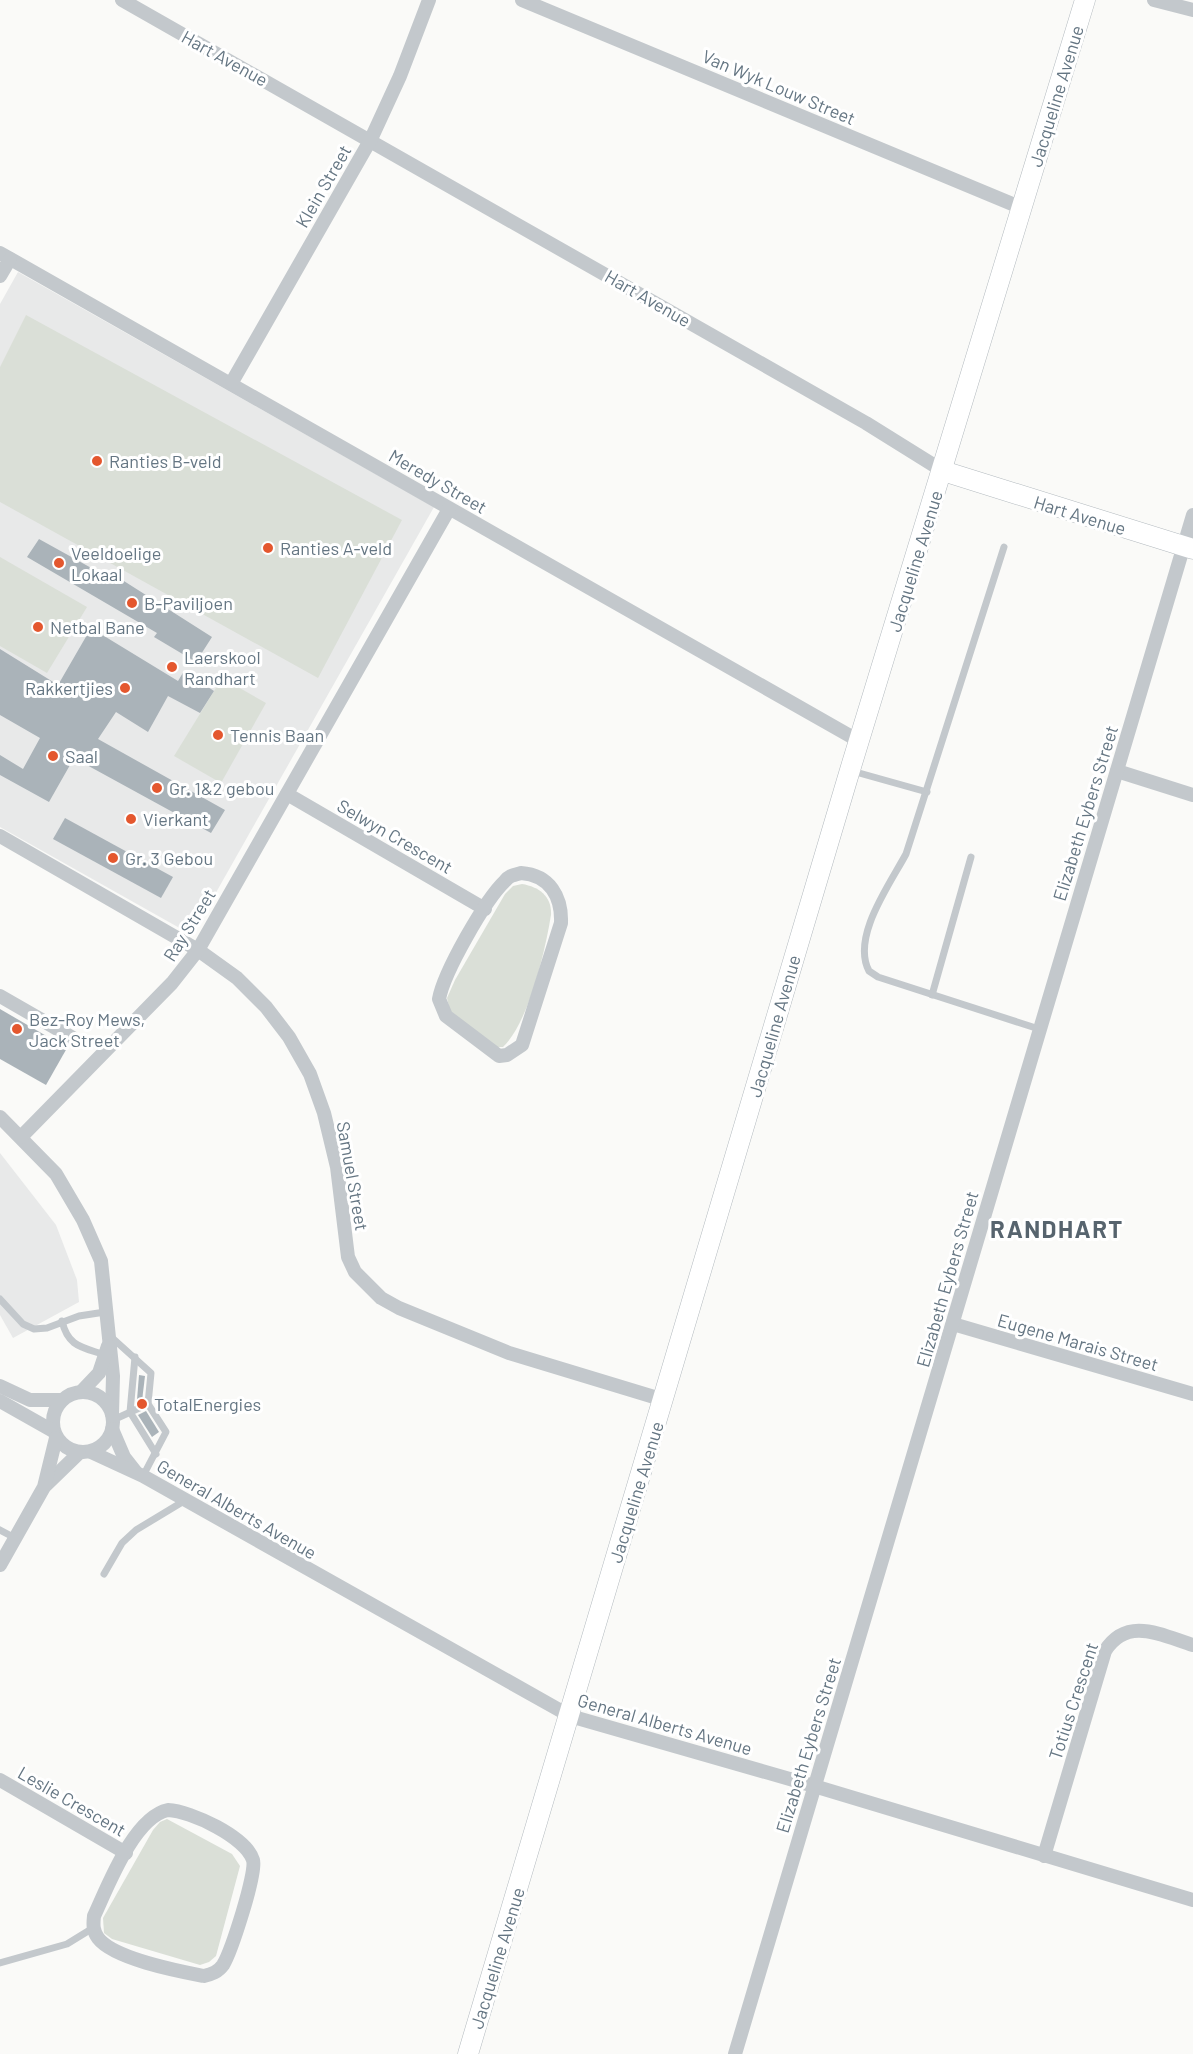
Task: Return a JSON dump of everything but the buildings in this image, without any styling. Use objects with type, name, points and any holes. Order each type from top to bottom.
[{"type":"street","name":"Hart Avenue","points":[[122,0],[371,139],[866,423],[943,471],[1188,548]]},
{"type":"street","name":"Klein Street","points":[[231,382],[371,139],[400,76],[429,0]]},
{"type":"street","name":"Van Wyk Louw Street","points":[[522,0],[1023,208]]},
{"type":"street","name":"Jacqueline Avenue","points":[[468,2054],[850,770],[1085,0]]},
{"type":"street","points":[[1154,0],[1187,6]]},
{"type":"street","points":[[0,276],[5,256]]},
{"type":"street","name":"Meredy Street","points":[[5,256],[231,382],[449,509],[859,741]]},
{"type":"street","name":"Ray Street","points":[[21,1137],[172,983],[198,951],[449,509]]},
{"type":"street","name":"Elizabeth Eybers Street","points":[[735,2054],[1039,1029],[1117,771],[1188,548],[1193,515]]},
{"type":"street","points":[[1117,771],[1193,795]]},
{"type":"street","name":"Selwyn Crescent","points":[[286,794],[485,909]]},
{"type":"street","name":"Samuel Street","points":[[0,836],[198,951],[237,978],[266,1007],[289,1037],[310,1074],[324,1113],[337,1167],[348,1257],[366,1286],[399,1308],[509,1353],[664,1400]]},
{"type":"street","points":[[521,873],[540,878],[551,886],[562,908],[559,936],[527,1035],[522,1045],[507,1055],[492,1053],[457,1026],[440,1007],[439,999],[445,980],[485,909],[505,880],[521,873]]},
{"type":"street","points":[[0,996],[73,1038]]},
{"type":"street","points":[[0,1117],[56,1174],[83,1220],[101,1261],[107,1344],[113,1376],[112,1421],[101,1447],[85,1452],[44,1487]]},
{"type":"street","name":"Eugene Marais Street","points":[[953,1324],[1193,1394]]},
{"type":"street","points":[[0,1386],[30,1400],[62,1400],[81,1392],[93,1381],[107,1344]]},
{"type":"street","points":[[81,1392],[94,1394],[105,1402],[124,1457],[140,1474]]},
{"type":"street","points":[[0,1565],[44,1487],[55,1434],[53,1414],[62,1400]]},
{"type":"street","points":[[0,1401],[55,1434],[66,1448],[85,1452]]},
{"type":"street","name":"General Alberts Avenue","points":[[85,1452],[140,1474],[184,1501],[570,1716],[814,1786],[1193,1900]]},
{"type":"street","name":"Totius Crescent","points":[[1044,1856],[1106,1651],[1112,1641],[1130,1630],[1145,1631],[1193,1644]]},
{"type":"street","name":"Leslie Crescent","points":[[0,1780],[126,1852]]},
{"type":"street","name":"Leslie Crescent","points":[[179,1810],[202,1820],[243,1846],[252,1858],[254,1869],[226,1959],[215,1973],[204,1976],[184,1972],[108,1947],[93,1928],[94,1916],[126,1852],[148,1820],[159,1812],[179,1810]]},
{"type":"lane","points":[[1004,547],[906,854],[875,908],[864,953],[869,971],[878,977],[1039,1029]]},
{"type":"lane","points":[[850,770],[927,792]]},
{"type":"lane","points":[[932,995],[971,856]]},
{"type":"lane","points":[[0,1299],[23,1324],[34,1329],[47,1328],[62,1321],[105,1312]]},
{"type":"lane","points":[[62,1321],[66,1336],[71,1342],[107,1344],[135,1358],[151,1373],[148,1404],[166,1433],[156,1454],[140,1474]]},
{"type":"lane","points":[[135,1358],[130,1412],[156,1454]]},
{"type":"lane","points":[[112,1421],[148,1404]]},
{"type":"lane","points":[[104,1574],[122,1543],[136,1530],[184,1501]]},
{"type":"lane","points":[[0,1530],[15,1538]]},
{"type":"lane","points":[[0,1963],[67,1944],[93,1928]]},
{"type":"shaded area","name":"Laerskool Randhart","points":[[18,272],[434,507],[192,935],[0,827],[0,304]]},
{"type":"shaded area","points":[[26,315],[402,520],[318,678],[0,502],[0,367]]},
{"type":"shaded area","name":"Netbal Bane","points":[[0,557],[87,607],[47,673],[0,646]]},
{"type":"shaded area","name":"Tennis Baan","points":[[222,678],[266,703],[221,783],[174,756]]},
{"type":"shaded area","points":[[522,884],[544,894],[551,909],[551,915],[540,966],[521,1021],[503,1047],[493,1047],[450,1011],[447,998],[505,894],[513,886]]},
{"type":"shaded area","points":[[0,1153],[56,1225],[77,1280],[79,1302],[13,1338],[0,1315]]},
{"type":"shaded area","points":[[167,1819],[232,1854],[240,1866],[216,1956],[200,1965],[112,1939],[104,1933],[103,1918],[153,1830],[160,1822]]},
{"type":"place","name":"Ranties B-veld","points":[[97,461]]},
{"type":"place","name":"Ranties A-veld","points":[[268,548]]},
{"type":"place","name":"Veeldoelige Lokaal","points":[[59,563]]},
{"type":"place","name":"B-Paviljoen","points":[[132,603]]},
{"type":"place","name":"Netbal Bane","points":[[38,627]]},
{"type":"place","name":"Laerskool Randhart","points":[[172,667]]},
{"type":"place","name":"Rakkertjies","points":[[125,688]]},
{"type":"place","name":"Tennis Baan","points":[[218,735]]},
{"type":"place","name":"Saal","points":[[53,756]]},
{"type":"place","name":"Gr. 1&2 gebou","points":[[157,788]]},
{"type":"place","name":"Vierkant","points":[[131,819]]},
{"type":"place","name":"Gr. 3 Gebou","points":[[113,858]]},
{"type":"place","name":"Bez-Roy Mews, Jack Street","points":[[17,1029]]},
{"type":"place","name":"TotalEnergies","points":[[142,1404]]},
{"type":"district","name":"RANDHART","points":[[1057,1228]]}]
